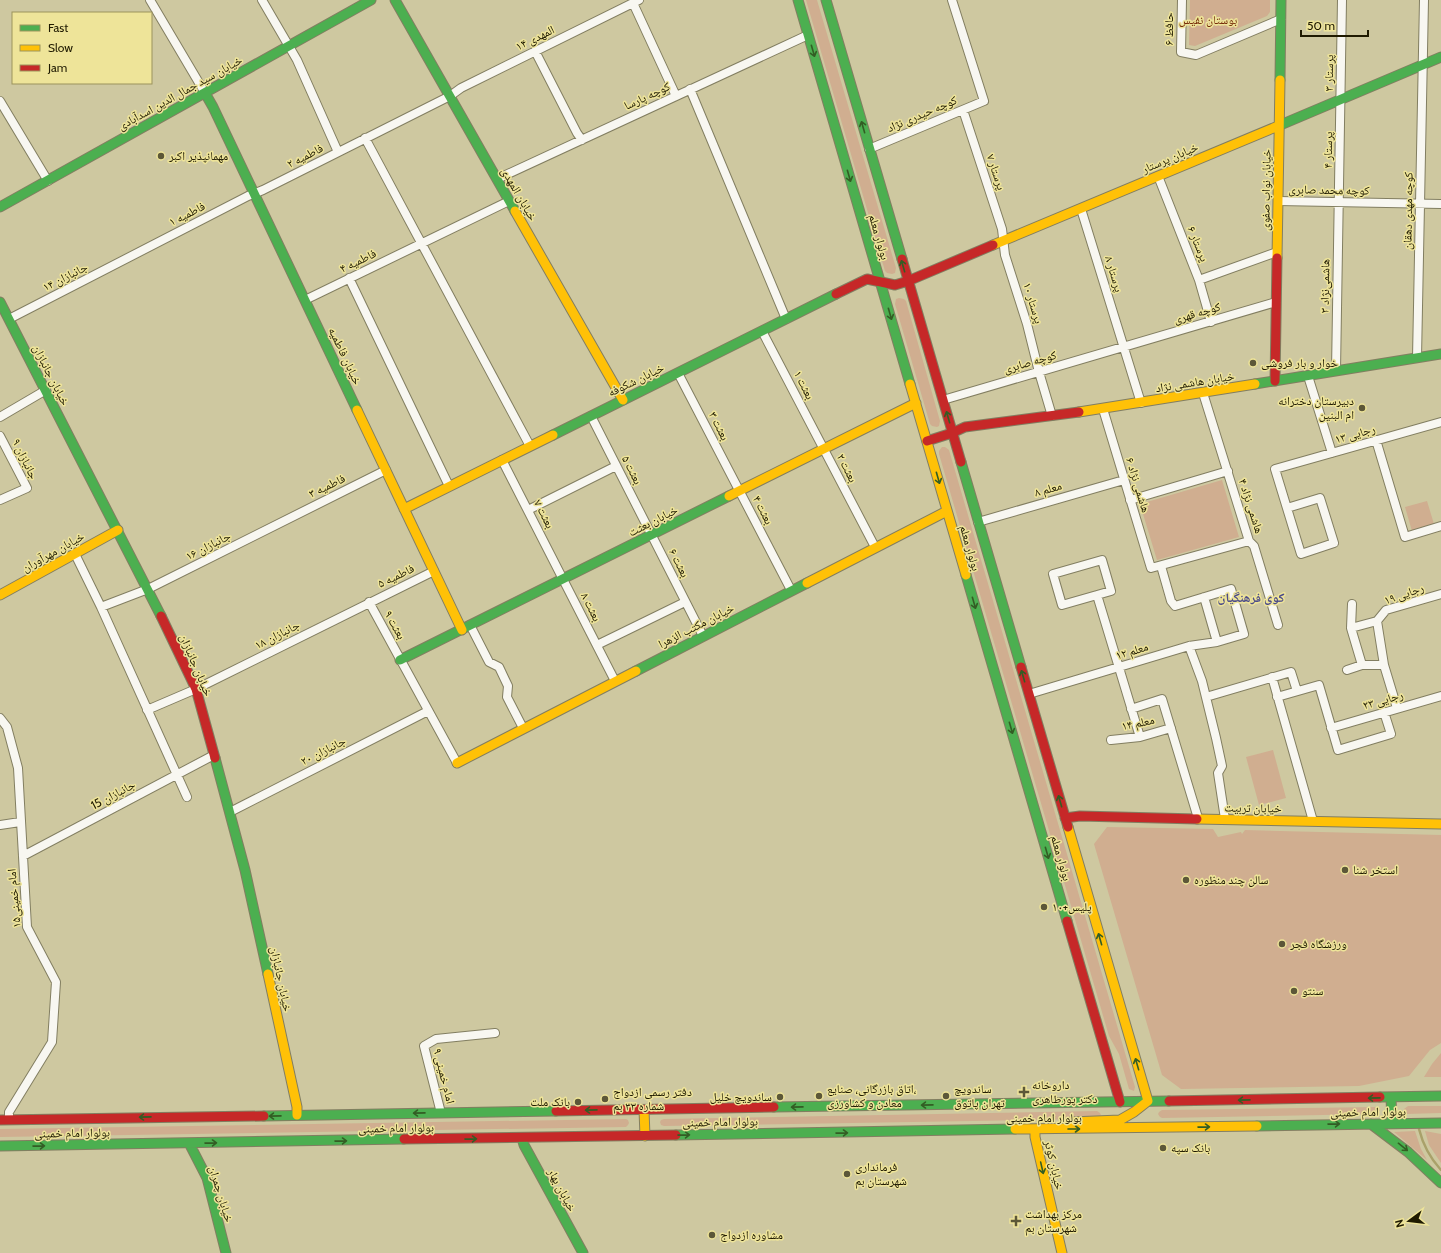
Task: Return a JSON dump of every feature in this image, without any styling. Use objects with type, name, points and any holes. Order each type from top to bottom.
[{"type":"main road","name":"خیابان سید جمال الدین اسدآبادی","points":[[0,207],[371,0]]},
{"type":"main road","name":"خیابان المهدی","points":[[395,0],[623,400]]},
{"type":"main road","name":"بولوار معلم","points":[[798,0],[1120,1102]]},
{"type":"main road","name":"بولوار معلم","points":[[826,0],[1148,1101]]},
{"type":"main road","name":"خیابان نواب صفوی","points":[[1275,381],[1281,0]]},
{"type":"main road","name":"خیابان پرستار","points":[[880,283],[895,285],[908,281],[1441,57]]},
{"type":"main road","name":"خیابان فاطمیه","points":[[205,93],[434,571],[466,628]]},
{"type":"main road","name":"خیابان شکوفه","points":[[404,509],[863,281],[868,279],[880,283]]},
{"type":"main road","name":"خیابان جانبازان","points":[[0,302],[148,589],[196,689],[247,877],[296,1102],[297,1115]]},
{"type":"main road","name":"خیابان هاشمی نژاد","points":[[927,441],[965,427],[1103,409],[1441,354]]},
{"type":"main road","name":"خیابان بعثت","points":[[400,660],[916,403]]},
{"type":"main road","name":"خیابان مکتب الزهرا","points":[[457,763],[947,511]]},
{"type":"main road","name":"خیابان مهرآوران","points":[[0,595],[118,530]]},
{"type":"main road","name":"خیابان تربیت","points":[[1065,818],[1080,816],[1441,824]]},
{"type":"main road","name":"بولوار امام خمینی","points":[[4,1120],[1441,1096]]},
{"type":"main road","points":[[1392,1097],[1392,1124]]},
{"type":"main road","points":[[1140,1116],[1148,1101]]},
{"type":"main road","points":[[1102,1102],[1120,1120]]},
{"type":"main road","points":[[1120,1102],[1157,1128]]},
{"type":"main road","points":[[644,1110],[645,1136]]},
{"type":"main road","points":[[954,1131],[972,1125],[1120,1120],[1140,1116]]},
{"type":"main road","name":"بولوار امام خمینی","points":[[0,1146],[1441,1123]]},
{"type":"main road","points":[[1371,1124],[1406,1149],[1441,1183]]},
{"type":"main road","name":"خیابان کوثر","points":[[1035,1129],[1035,1137],[1062,1253]]},
{"type":"main road","name":"خیابان بهار","points":[[522,1138],[524,1146],[583,1253]]},
{"type":"main road","name":"خیابان چمران","points":[[189,1143],[207,1178],[226,1253]]},
{"type":"street","points":[[150,0],[205,93]]},
{"type":"street","points":[[262,0],[297,60],[338,152]]},
{"type":"street","name":"کوچه حیدری نژاد","points":[[869,149],[984,101],[952,0]]},
{"type":"street","name":"حافظ ۶","points":[[1182,0],[1180,52],[1196,55],[1281,19]]},
{"type":"street","name":"پرستار ۳","points":[[1340,99],[1342,0]]},
{"type":"street","name":"کوچه مهدی دهقان","points":[[1417,358],[1424,0]]},
{"type":"street","points":[[636,1],[676,96]]},
{"type":"street","name":"المهدی ۱۴","points":[[365,138],[450,96],[461,88],[636,1]]},
{"type":"street","name":"کوچه پارسا","points":[[497,179],[808,34]]},
{"type":"street","points":[[535,51],[582,140]]},
{"type":"street","points":[[690,89],[786,319]]},
{"type":"street","name":"پرستار ۴","points":[[1339,202],[1340,99]]},
{"type":"street","points":[[0,101],[48,181]]},
{"type":"street","name":"پرستار ۷","points":[[963,110],[1002,229],[1004,241]]},
{"type":"street","points":[[365,138],[530,446]]},
{"type":"street","name":"فاطمیه ۲","points":[[254,194],[365,138]]},
{"type":"street","name":"پرستار ۶","points":[[1158,176],[1199,280],[1211,322]]},
{"type":"street","name":"فاطمیه ۱","points":[[132,256],[254,194]]},
{"type":"street","name":"فاطمیه ۴","points":[[304,300],[509,201]]},
{"type":"street","name":"کوچه محمد صابری","points":[[1278,201],[1441,204]]},
{"type":"street","name":"هاشمی‌نژاد ۳","points":[[1336,371],[1339,202]]},
{"type":"street","name":"پرستار ۸","points":[[1081,208],[1141,403]]},
{"type":"street","name":"پرستار ۱۰","points":[[1004,241],[1005,255],[1027,324],[1052,416]]},
{"type":"street","points":[[1199,280],[1277,252]]},
{"type":"street","name":"جانبازان ۱۴","points":[[9,319],[132,256]]},
{"type":"street","points":[[349,278],[449,486]]},
{"type":"street","name":"کوچه قهری","points":[[1124,347],[1276,302]]},
{"type":"street","name":"بعثت ۱","points":[[762,331],[824,449]]},
{"type":"street","name":"کوچه صابری","points":[[943,400],[1124,347]]},
{"type":"street","name":"بعثت ۳","points":[[678,372],[740,491]]},
{"type":"street","points":[[1308,376],[1332,453]]},
{"type":"street","points":[[0,417],[46,390]]},
{"type":"street","name":"هاشمی نژاد ۴","points":[[1203,393],[1249,541],[1254,546],[1278,625]]},
{"type":"street","name":"هاشمی نژاد ۶","points":[[1103,409],[1151,568],[1161,566]]},
{"type":"street","name":"بعثت ۵","points":[[591,416],[651,535]]},
{"type":"street","name":"رجایی ۱۳","points":[[1287,508],[1275,469],[1441,422]]},
{"type":"street","name":"جانبازان ۹","points":[[0,436],[27,488],[0,500]]},
{"type":"street","points":[[1376,440],[1405,537],[1441,526]]},
{"type":"street","name":"بعثت ۲","points":[[824,449],[875,547]]},
{"type":"street","name":"بعثت ۷","points":[[502,460],[563,579]]},
{"type":"street","points":[[528,510],[616,466]]},
{"type":"street","name":"فاطمیه ۳","points":[[278,524],[386,470]]},
{"type":"street","points":[[1130,500],[1228,471]]},
{"type":"street","name":"معلم ۸","points":[[978,522],[1124,480]]},
{"type":"street","name":"بعثت ۴","points":[[740,491],[791,590]]},
{"type":"street","points":[[1320,498],[1334,543],[1300,554],[1287,508],[1320,498]]},
{"type":"street","name":"جانبازان ۱۶","points":[[101,607],[148,589],[278,524]]},
{"type":"street","name":"بعثت ۶","points":[[651,535],[703,636]]},
{"type":"street","points":[[1217,642],[1204,597],[1175,606],[1171,601],[1161,566],[1249,541]]},
{"type":"street","points":[[75,554],[101,607],[187,797]]},
{"type":"street","points":[[1102,560],[1111,591],[1096,595],[1062,605],[1052,574],[1102,560]]},
{"type":"street","name":"فاطمیه ۵","points":[[369,602],[434,571]]},
{"type":"street","name":"بعثت ۸","points":[[563,579],[598,645],[615,681]]},
{"type":"street","name":"معلم ۱۲","points":[[1029,694],[1189,646],[1217,642],[1244,634],[1231,589],[1204,597]]},
{"type":"street","name":"رجایی ۱۹","points":[[1377,621],[1386,610],[1441,594]]},
{"type":"street","points":[[1096,595],[1140,737]]},
{"type":"street","name":"بعثت ۹","points":[[369,602],[457,763]]},
{"type":"street","name":"جانبازان ۱۸","points":[[147,710],[196,689],[369,602]]},
{"type":"street","points":[[598,645],[685,602]]},
{"type":"street","points":[[1352,604],[1351,628],[1362,665]]},
{"type":"street","points":[[1351,628],[1377,621],[1384,665],[1397,708]]},
{"type":"street","points":[[466,628],[489,662],[499,667],[508,686],[507,697],[523,728]]},
{"type":"street","points":[[1189,646],[1202,681],[1222,766],[1218,773],[1225,819]]},
{"type":"street","points":[[1347,670],[1362,665],[1384,665]]},
{"type":"street","points":[[1206,697],[1291,672],[1297,691]]},
{"type":"street","points":[[1272,678],[1313,821]]},
{"type":"street","points":[[1277,697],[1318,685],[1338,750],[1391,734],[1384,712]]},
{"type":"street","name":"رجایی ۲۳","points":[[1331,728],[1441,696]]},
{"type":"street","points":[[1131,709],[1162,699],[1198,818]]},
{"type":"street","name":"جانبازان ۲۰","points":[[230,812],[428,711]]},
{"type":"street","name":"امام خمینی۱۵ ‍","points":[[0,718],[7,727],[18,768],[27,927],[56,982],[52,1042],[4,1120]]},
{"type":"street","name":"معلم ۱۴","points":[[1111,740],[1140,737],[1171,728]]},
{"type":"street","name":"جانبازان 15","points":[[23,856],[214,755]]},
{"type":"street","points":[[0,825],[20,822]]},
{"type":"street","name":"امام خمینی ۹","points":[[441,1113],[424,1046],[436,1039],[495,1033]]},
{"type":"green space","points":[[806,0],[817,0],[896,268],[895,273],[892,274],[885,271]]},
{"type":"green space","name":"بوستان نفیس","points":[[1190,0],[1270,0],[1270,12],[1267,16],[1195,46],[1189,45]]},
{"type":"green space","points":[[899,298],[906,301],[940,421],[939,426],[937,427],[930,424],[895,304],[896,299]]},
{"type":"green space","points":[[942,447],[949,450],[1135,1087],[1134,1091],[1129,1089],[1119,1054],[1109,1036],[939,454]]},
{"type":"green space","points":[[1222,480],[1239,537],[1157,560],[1140,504]]},
{"type":"green space","points":[[1427,501],[1434,524],[1412,531],[1405,507]]},
{"type":"green space","points":[[1273,750],[1286,798],[1259,805],[1246,757]]},
{"type":"green space","name":"ورزشگاه فجر","points":[[1107,827],[1213,829],[1218,837],[1241,832],[1242,834],[1245,830],[1441,835],[1441,1043],[1430,1050],[1409,1076],[1359,1086],[1181,1089],[1162,1075],[1094,844]]},
{"type":"green space","points":[[1441,1053],[1441,1077],[1424,1077],[1432,1064]]},
{"type":"green space","points":[[1408,1106],[1441,1106],[1441,1113],[1406,1114],[1404,1109]]},
{"type":"green space","points":[[1376,1107],[1380,1110],[1376,1114],[1162,1118],[1158,1114],[1162,1110]]},
{"type":"green space","points":[[1097,1111],[1101,1115],[1097,1119],[664,1126],[661,1125],[660,1122],[664,1119]]},
{"type":"green space","points":[[626,1119],[629,1123],[626,1127],[0,1137],[0,1129]]},
{"type":"green space","points":[[1415,1131],[1421,1149],[1427,1160],[1394,1132]]},
{"type":"green space","points":[[1425,1131],[1441,1134],[1441,1163],[1429,1145]]},
{"type":"waterway","points":[[1419,1129],[1427,1151],[1441,1170]]},
{"type":"traffic: fast","points":[[0,207],[371,0]]},
{"type":"traffic: fast","points":[[395,0],[515,211]]},
{"type":"traffic: fast","points":[[798,0],[910,384]]},
{"type":"traffic: fast","points":[[826,0],[902,259]]},
{"type":"traffic: fast","points":[[1280,80],[1281,0]]},
{"type":"traffic: fast","points":[[1278,126],[1441,57]]},
{"type":"traffic: fast","points":[[205,93],[357,410]]},
{"type":"traffic: fast","points":[[553,435],[836,294]]},
{"type":"traffic: fast","points":[[0,302],[161,616]]},
{"type":"traffic: fast","points":[[1255,384],[1441,354]]},
{"type":"traffic: fast","points":[[961,462],[1021,667]]},
{"type":"traffic: fast","points":[[400,660],[729,496]]},
{"type":"traffic: fast","points":[[966,575],[1067,921]]},
{"type":"traffic: fast","points":[[636,671],[807,583]]},
{"type":"traffic: fast","points":[[215,758],[245,870],[268,974]]},
{"type":"traffic: fast","points":[[1380,1097],[1441,1096]]},
{"type":"traffic: fast","points":[[1391,1097],[1392,1123]]},
{"type":"traffic: fast","points":[[774,1107],[1169,1101]]},
{"type":"traffic: fast","points":[[264,1116],[556,1111]]},
{"type":"traffic: fast","points":[[1257,1126],[1441,1123]]},
{"type":"traffic: fast","points":[[1371,1124],[1408,1152],[1441,1183]]},
{"type":"traffic: fast","points":[[676,1135],[1015,1129]]},
{"type":"traffic: fast","points":[[522,1138],[524,1145],[583,1253]]},
{"type":"traffic: fast","points":[[0,1146],[404,1139]]},
{"type":"traffic: fast","points":[[189,1143],[207,1178],[226,1253]]},
{"type":"traffic: slow","points":[[1277,258],[1280,80]]},
{"type":"traffic: slow","points":[[993,245],[1278,126]]},
{"type":"traffic: slow","points":[[515,211],[623,400]]},
{"type":"traffic: slow","points":[[910,384],[966,575]]},
{"type":"traffic: slow","points":[[1079,412],[1255,384]]},
{"type":"traffic: slow","points":[[729,496],[916,403]]},
{"type":"traffic: slow","points":[[357,410],[462,630]]},
{"type":"traffic: slow","points":[[404,509],[553,435]]},
{"type":"traffic: slow","points":[[807,583],[947,511]]},
{"type":"traffic: slow","points":[[0,595],[118,530]]},
{"type":"traffic: slow","points":[[457,763],[636,671]]},
{"type":"traffic: slow","points":[[1197,819],[1441,824]]},
{"type":"traffic: slow","points":[[1068,827],[1148,1101]]},
{"type":"traffic: slow","points":[[268,974],[297,1107],[297,1115]]},
{"type":"traffic: slow","points":[[1071,1122],[1120,1120],[1134,1112],[1148,1101]]},
{"type":"traffic: slow","points":[[644,1110],[645,1136]]},
{"type":"traffic: slow","points":[[1015,1129],[1257,1126]]},
{"type":"traffic: slow","points":[[1035,1129],[1035,1137],[1062,1253]]},
{"type":"traffic: jam","points":[[836,294],[867,279],[895,285],[908,281],[993,245]]},
{"type":"traffic: jam","points":[[1275,381],[1277,258]]},
{"type":"traffic: jam","points":[[902,259],[961,462]]},
{"type":"traffic: jam","points":[[927,441],[965,427],[1079,412]]},
{"type":"traffic: jam","points":[[161,616],[196,689],[215,758]]},
{"type":"traffic: jam","points":[[1021,667],[1068,827]]},
{"type":"traffic: jam","points":[[1065,818],[1080,816],[1197,819]]},
{"type":"traffic: jam","points":[[1067,921],[1120,1102]]},
{"type":"traffic: jam","points":[[1169,1101],[1380,1097]]},
{"type":"traffic: jam","points":[[556,1111],[774,1107]]},
{"type":"traffic: jam","points":[[0,1120],[264,1116]]},
{"type":"traffic: jam","points":[[404,1139],[676,1135]]},
{"type":"place","name":"مهمانپذیر اکبر","points":[[161,156]]},
{"type":"place","name":"خوار و بار فروشی","points":[[1253,363]]},
{"type":"place","name":"دبیرستان دخترانه ام البنین","points":[[1362,408]]},
{"type":"place","name":"استخر شنا","points":[[1345,870]]},
{"type":"place","name":"سالن چند منظوره","points":[[1186,880]]},
{"type":"place","name":"پلیس+۱۰","points":[[1044,907]]},
{"type":"place","name":"ورزشگاه فجر","points":[[1282,944]]},
{"type":"place","name":"سنتو","points":[[1294,991]]},
{"type":"place","name":"داروخانه دکتر پورطاهری","points":[[1024,1092]]},
{"type":"place","name":"اتاق بازرگانی، صنایع، معادن و کشاورزی","points":[[819,1096]]},
{"type":"place","name":"ساندویچ تهران پاتوق","points":[[946,1096]]},
{"type":"place","name":"ساندویچ خلیل","points":[[780,1097]]},
{"type":"place","name":"دفتر رسمی ازدواج شماره ۳۳ بم","points":[[605,1099]]},
{"type":"place","name":"بانک ملت","points":[[578,1102]]},
{"type":"place","name":"بانک سپه","points":[[1163,1148]]},
{"type":"place","name":"فرمانداری شهرستان بم","points":[[847,1174]]},
{"type":"place","name":"مرکز بهداشت شهرستان بم","points":[[1016,1221]]},
{"type":"place","name":"مشاوره ازدواج","points":[[712,1235]]},
{"type":"district","name":"کوی فرهنگیان","points":[[1251,597]]}]
